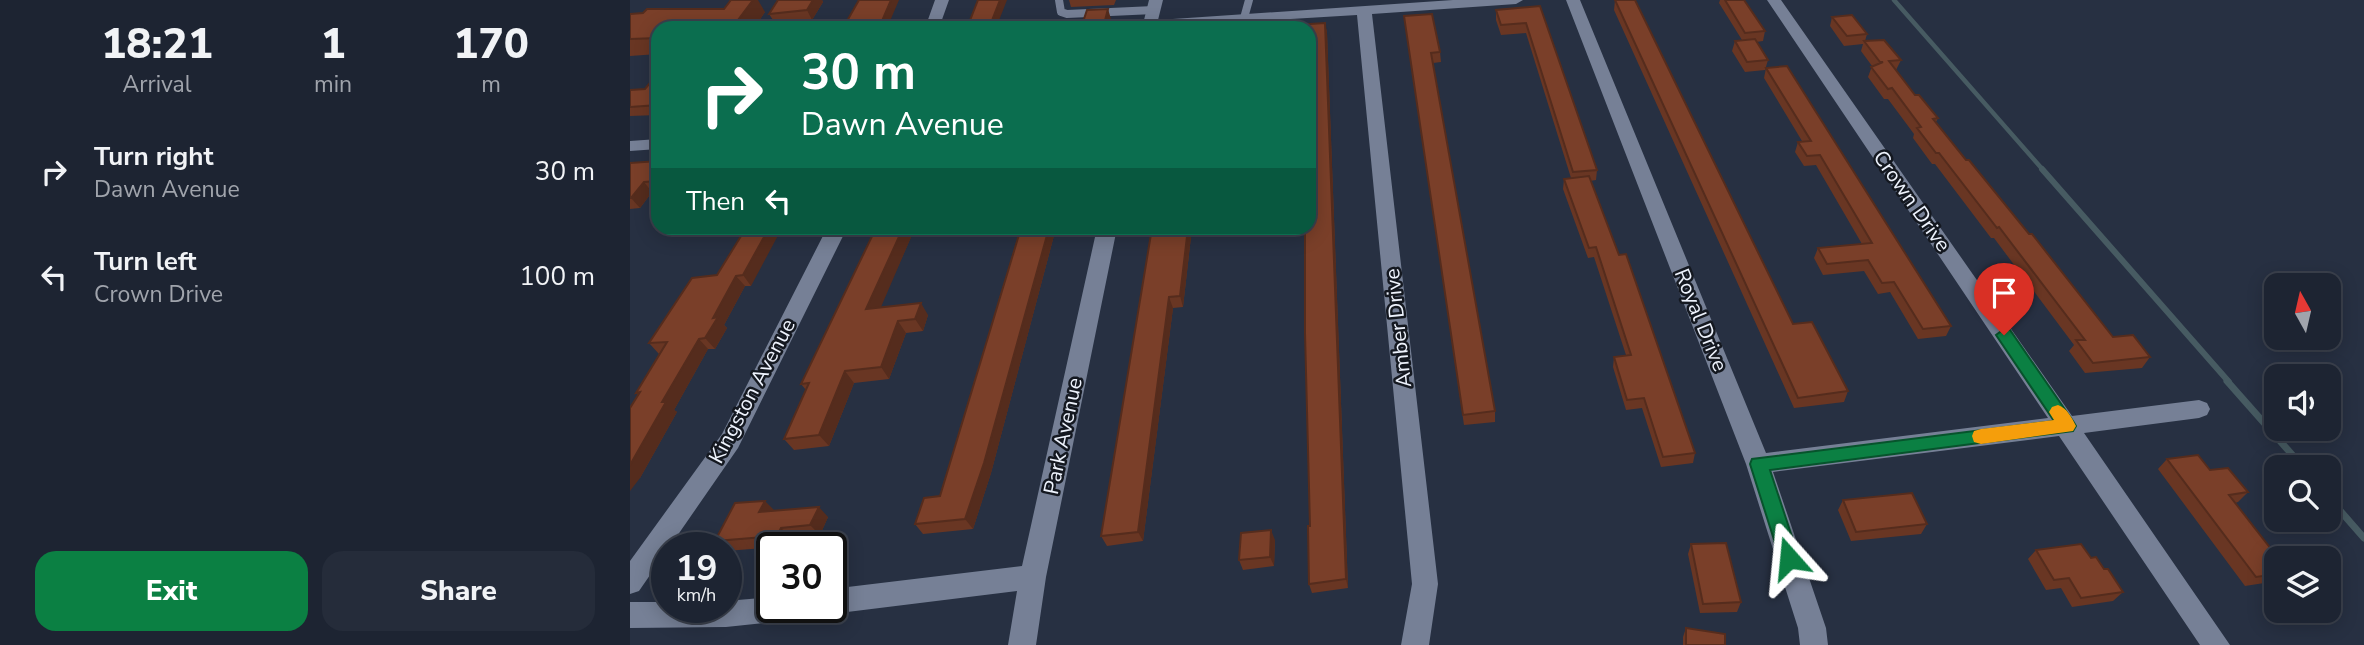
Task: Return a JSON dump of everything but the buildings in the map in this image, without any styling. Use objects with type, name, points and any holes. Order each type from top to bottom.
[{"type":"street","points":[[934,21],[942,0]]},
{"type":"street","points":[[1220,21],[1516,0]]},
{"type":"street","name":"Royal Drive","points":[[1573,0],[1759,464],[1812,628],[1814,645]]},
{"type":"street","name":"Crown Drive","points":[[1774,0],[2216,645]]},
{"type":"street","name":"Amber Drive","points":[[1364,11],[1425,584],[1415,645]]},
{"type":"street","points":[[630,146],[651,144]]},
{"type":"street","name":"Kingston Avenue","points":[[630,582],[730,441],[834,235]]},
{"type":"street","name":"Park Avenue","points":[[1022,645],[1033,577],[1106,235]]},
{"type":"street","points":[[1759,464],[2199,409]]},
{"type":"street","points":[[847,600],[1033,577]]},
{"type":"street","points":[[630,615],[726,614],[756,611]]},
{"type":"lane","points":[[1059,0],[1061,12],[1067,15],[1155,5]]},
{"type":"lane","points":[[1244,19],[1248,0]]},
{"type":"waterway","points":[[1894,0],[2044,171]]},
{"type":"waterway","points":[[2042,169],[2229,382]]},
{"type":"waterway","points":[[2227,381],[2292,455]]},
{"type":"waterway","points":[[2341,512],[2364,538]]},
{"type":"slow traffic","points":[[1981,436],[2067,426],[2058,412]]},
{"type":"route","points":[[1789,558],[1759,464],[2067,426],[2004,335]]}]
